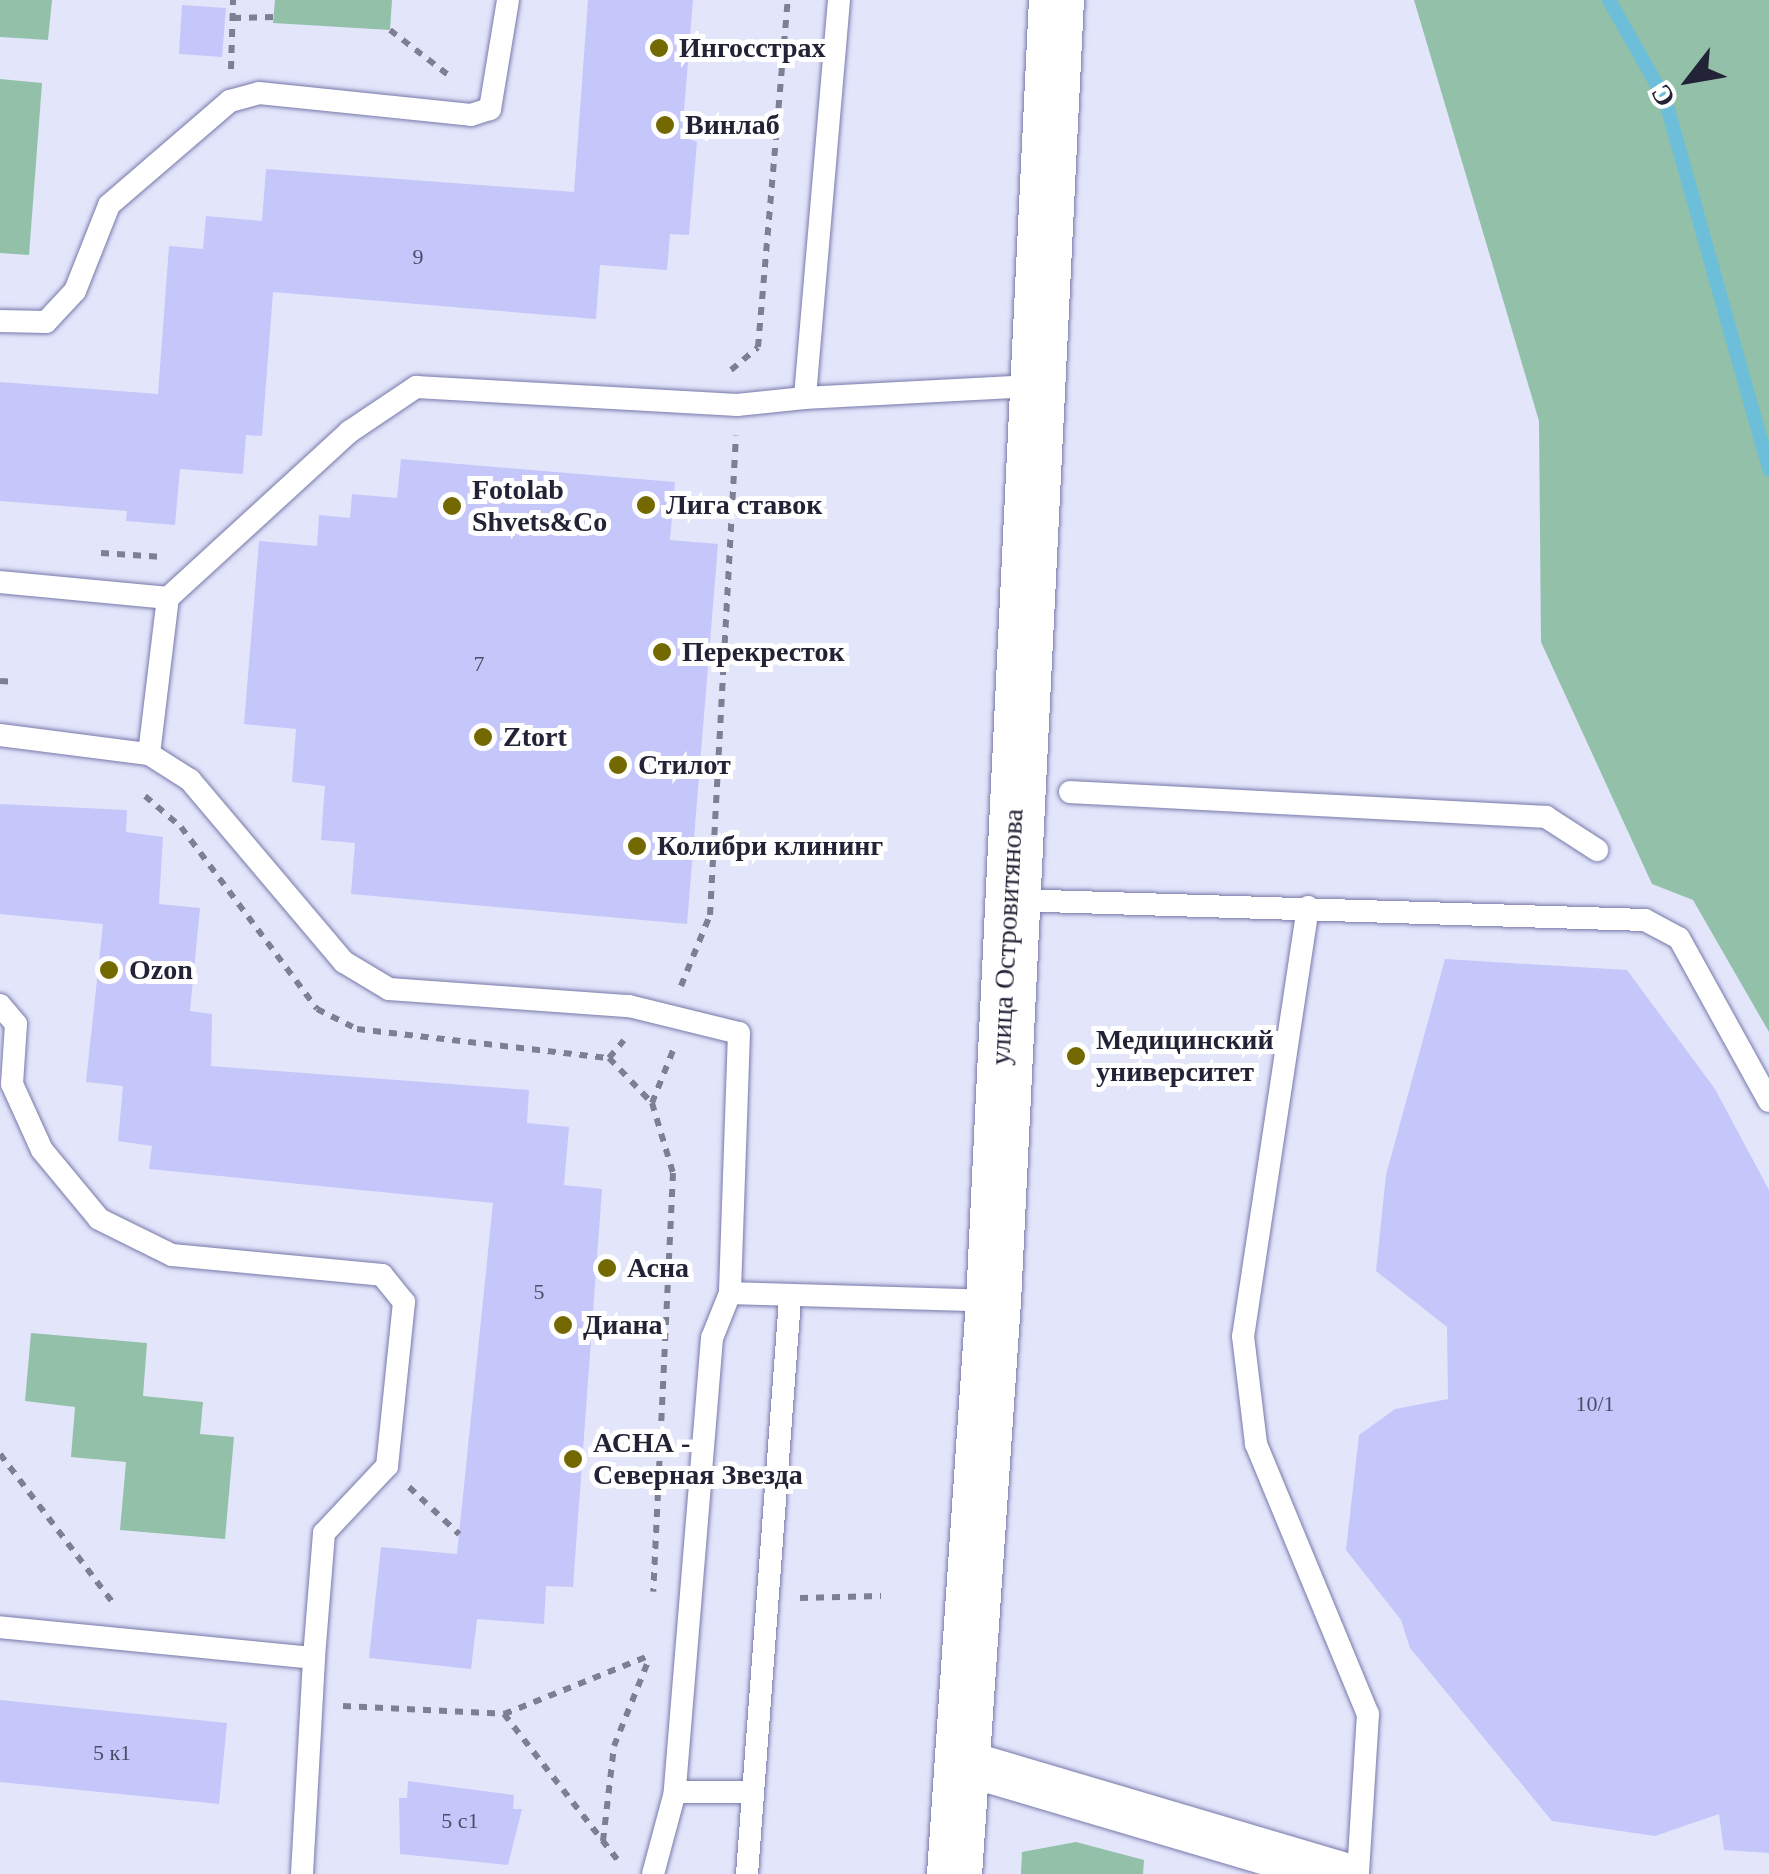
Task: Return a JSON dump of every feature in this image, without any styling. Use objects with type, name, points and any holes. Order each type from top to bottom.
[{"type":"main road","name":"улица Островитянова","points":[[954,1874],[966,1763],[993,1301],[1031,386],[1056,0]]},
{"type":"street","points":[[966,1763],[1340,1874]]},
{"type":"lane","points":[[0,321],[46,322],[75,292],[108,205],[230,101],[259,93],[471,115],[490,109],[508,0]]},
{"type":"lane","points":[[805,398],[840,0]]},
{"type":"lane","points":[[149,754],[168,598],[349,432],[416,387],[737,405],[1031,386]]},
{"type":"lane","points":[[0,582],[168,598]]},
{"type":"lane","points":[[0,735],[149,754],[224,815],[344,962],[389,989],[678,1014],[739,1033],[730,1293],[712,1338],[676,1792],[652,1874]]},
{"type":"lane","points":[[1070,792],[1546,817],[1597,850]]},
{"type":"lane","points":[[1012,900],[1645,920],[1679,938],[1769,1100]]},
{"type":"lane","points":[[1308,907],[1243,1336],[1256,1444],[1368,1714],[1358,1874]]},
{"type":"lane","points":[[0,1005],[16,1024],[12,1084],[27,1117],[99,1219],[172,1254],[382,1275],[404,1302],[387,1466],[324,1533],[302,1874]]},
{"type":"lane","points":[[730,1293],[790,1300],[993,1301]]},
{"type":"lane","points":[[747,1874],[790,1300]]},
{"type":"lane","points":[[0,1627],[314,1658]]},
{"type":"lane","points":[[676,1792],[753,1792]]},
{"type":"path","points":[[230,101],[233,0]]},
{"type":"path","points":[[758,347],[788,0]]},
{"type":"path","points":[[232,18],[274,17]]},
{"type":"path","points":[[390,30],[490,109]]},
{"type":"path","points":[[652,1102],[672,1060],[684,966],[710,916],[737,405],[734,370]]},
{"type":"path","points":[[0,680],[16,682]]},
{"type":"path","points":[[136,788],[180,827],[317,1009],[357,1029],[609,1058],[652,1102],[674,1173],[653,1597]]},
{"type":"path","points":[[0,1454],[142,1641]]},
{"type":"path","points":[[387,1466],[459,1534]]},
{"type":"path","points":[[801,1598],[881,1596]]},
{"type":"path","points":[[603,1841],[614,1746],[650,1655],[651,1636]]},
{"type":"path","points":[[312,1704],[504,1714],[690,1638]]},
{"type":"path","points":[[504,1714],[628,1874]]},
{"type":"green space","points":[[0,0],[52,0],[48,40],[0,37]]},
{"type":"green space","points":[[275,0],[392,0],[390,30],[273,23]]},
{"type":"green space","points":[[1414,0],[1769,0],[1769,1032],[1693,900],[1652,884],[1541,642],[1539,421]]},
{"type":"green space","points":[[0,79],[42,83],[29,255],[0,253]]},
{"type":"green space","points":[[31,1333],[147,1343],[143,1396],[203,1402],[200,1434],[234,1437],[225,1539],[120,1530],[126,1462],[71,1457],[75,1407],[25,1401]]},
{"type":"green space","points":[[1076,1842],[1144,1860],[1143,1874],[1021,1874],[1022,1852]]},
{"type":"building","points":[[588,0],[693,0],[682,136],[697,142],[689,235],[670,234],[667,270],[600,265],[596,319],[273,292],[262,436],[246,435],[243,474],[180,469],[175,525],[126,521],[127,511],[0,501],[0,382],[158,394],[169,246],[203,249],[206,216],[262,221],[266,169],[574,192]]},
{"type":"building","points":[[182,5],[226,8],[222,57],[179,54]]},
{"type":"building","points":[[401,459],[675,482],[670,540],[718,544],[687,924],[351,894],[355,843],[321,840],[325,786],[292,782],[296,729],[244,724],[259,541],[317,546],[319,515],[350,518],[352,494],[397,498]]},
{"type":"building","points":[[0,804],[127,810],[126,832],[163,837],[159,904],[200,908],[190,1011],[212,1014],[211,1066],[529,1090],[527,1123],[569,1127],[564,1185],[602,1189],[573,1587],[546,1586],[544,1624],[477,1619],[471,1669],[369,1658],[381,1547],[457,1554],[493,1203],[149,1169],[152,1146],[118,1141],[123,1086],[86,1082],[103,924],[0,914]]},
{"type":"building","points":[[1445,959],[1627,970],[1715,1089],[1769,1190],[1769,1853],[1724,1850],[1719,1814],[1655,1836],[1552,1821],[1410,1648],[1401,1620],[1346,1550],[1359,1435],[1395,1409],[1448,1399],[1447,1327],[1376,1271],[1386,1175]]},
{"type":"building","points":[[0,1700],[227,1723],[219,1804],[0,1782]]},
{"type":"building","points":[[408,1781],[514,1795],[513,1809],[522,1809],[508,1865],[400,1854],[399,1798],[407,1798]]},
{"type":"waterway","points":[[1609,0],[1665,99],[1769,470]]},
{"type":"place","name":"Ингосстрах","points":[[659,48]]},
{"type":"place","name":"Винлаб","points":[[665,125]]},
{"type":"place","name":"Лига ставок","points":[[646,505]]},
{"type":"place","name":"Fotolab Shvets&Co","points":[[452,506]]},
{"type":"place","name":"Перекресток","points":[[662,652]]},
{"type":"place","name":"Ztort","points":[[483,737]]},
{"type":"place","name":"Стилот","points":[[618,765]]},
{"type":"place","name":"Колибри клининг","points":[[637,846]]},
{"type":"place","name":"Ozon","points":[[109,970]]},
{"type":"place","name":"Медицинский университет","points":[[1076,1056]]},
{"type":"place","name":"Асна","points":[[607,1268]]},
{"type":"place","name":"Диана","points":[[563,1325]]},
{"type":"place","name":"АСНА - Северная Звезда","points":[[573,1459]]}]
